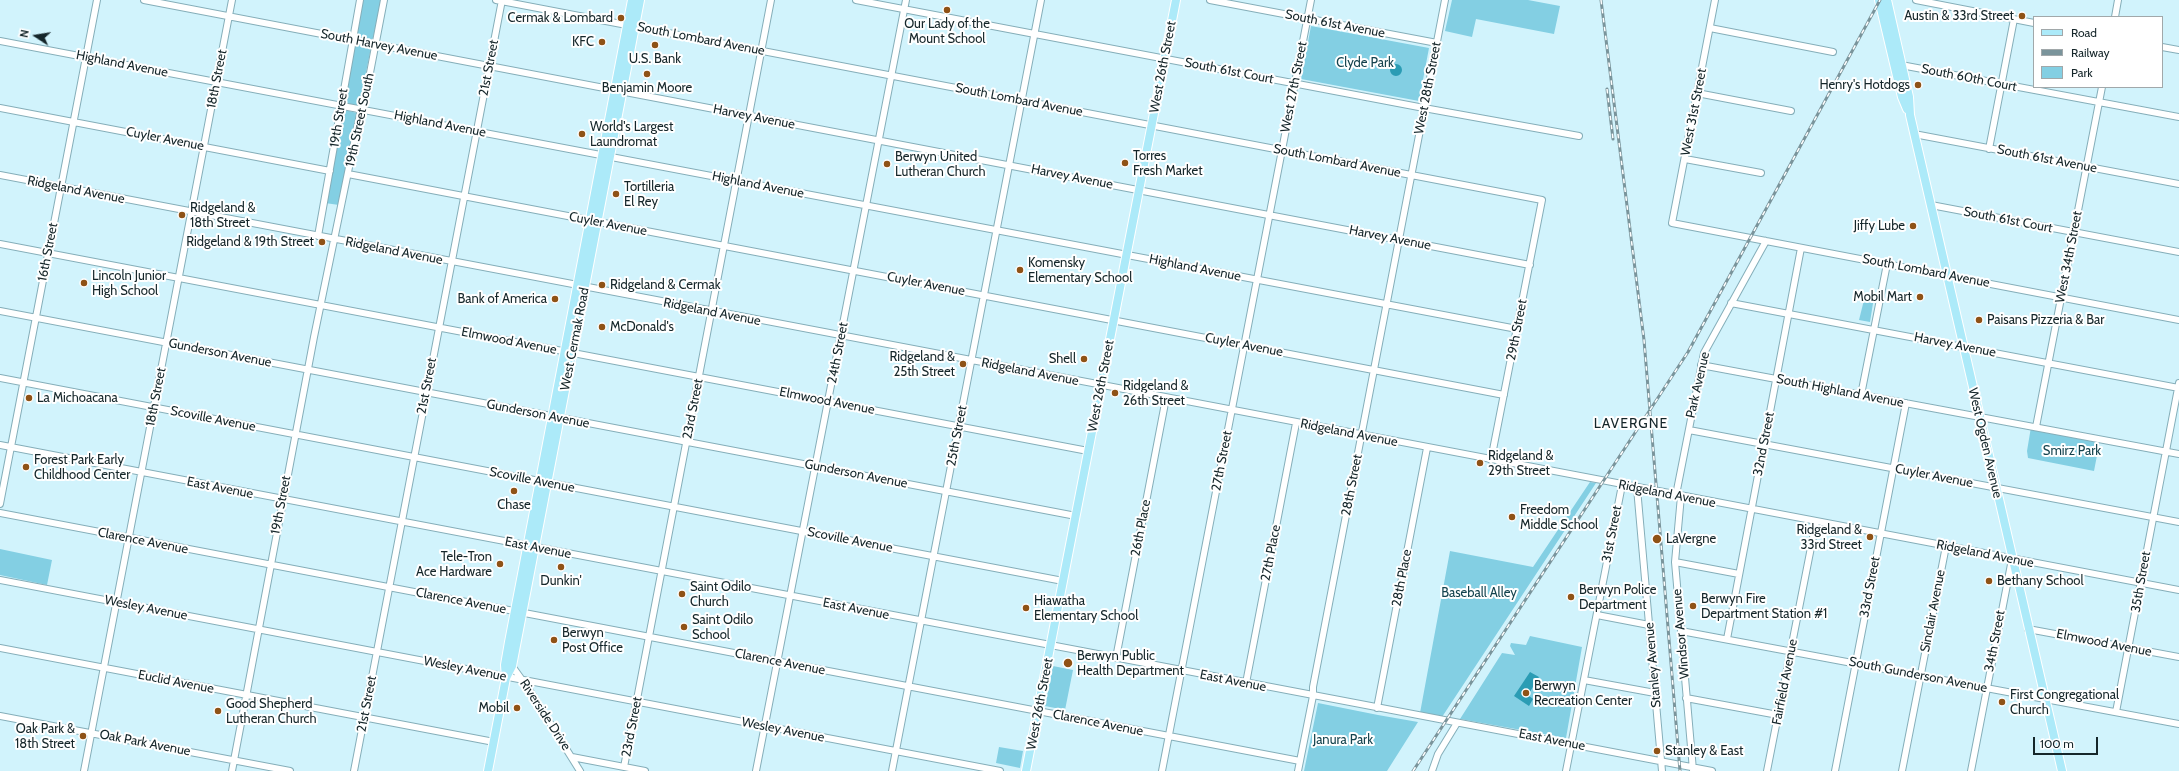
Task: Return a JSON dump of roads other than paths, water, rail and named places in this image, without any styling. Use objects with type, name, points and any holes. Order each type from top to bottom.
[{"type":"main road","name":"West Cermak Road","points":[[631,26],[632,0]]},
{"type":"main road","name":"West Cermak Road","points":[[488,771],[618,91],[631,26],[640,0]]},
{"type":"main road","name":"West 26th Street","points":[[1026,771],[1176,0]]},
{"type":"main road","name":"West Ogden Avenue","points":[[1879,0],[1902,97],[1910,115]]},
{"type":"main road","name":"West Ogden Avenue","points":[[1887,0],[1902,65],[1910,115],[1930,205],[2062,771]]},
{"type":"street","name":"16th Street","points":[[0,504],[97,0]]},
{"type":"street","name":"South Harvey Avenue","points":[[144,0],[618,91]]},
{"type":"street","name":"18th Street","points":[[84,771],[232,0]]},
{"type":"street","name":"19th Street","points":[[318,236],[360,0]]},
{"type":"street","name":"19th Street South","points":[[334,240],[384,0]]},
{"type":"street","name":"South Lombard Avenue","points":[[500,0],[1542,200]]},
{"type":"street","name":"21st Street","points":[[354,771],[452,262],[500,0]]},
{"type":"street","name":"23rd Street","points":[[624,767],[771,0]]},
{"type":"street","name":"South 61st Court","points":[[856,0],[1579,136]]},
{"type":"street","name":"24th Street","points":[[756,771],[906,0]]},
{"type":"street","name":"25th Street","points":[[892,771],[1041,0]]},
{"type":"street","name":"South 61st Avenue","points":[[1210,0],[1436,43]]},
{"type":"street","name":"West 27th Street","points":[[1282,150],[1311,0]]},
{"type":"street","name":"West 28th Street","points":[[1411,175],[1445,0]]},
{"type":"street","name":"West 31st Street","points":[[1672,223],[1715,0]]},
{"type":"street","points":[[1916,0],[1928,1],[2033,23]]},
{"type":"street","points":[[2115,16],[2118,0]]},
{"type":"street","points":[[1989,148],[2014,19]]},
{"type":"street","points":[[1710,28],[1833,52]]},
{"type":"street","name":"Highland Avenue","points":[[0,40],[1517,329]]},
{"type":"street","points":[[2163,47],[2179,50]]},
{"type":"street","name":"South 60th Court","points":[[1902,65],[2179,117]]},
{"type":"street","name":"West 34th Street","points":[[2036,427],[2102,88]]},
{"type":"street","name":"Harvey Avenue","points":[[618,91],[1530,264]]},
{"type":"street","points":[[1697,93],[1791,111]]},
{"type":"street","name":"Cuyler Avenue","points":[[0,108],[330,171]]},
{"type":"street","name":"South 61st Avenue","points":[[1914,134],[2179,184]]},
{"type":"street","name":"27th Street","points":[[1162,771],[1282,150]]},
{"type":"street","points":[[1685,159],[1761,173]]},
{"type":"street","name":"Cuyler Avenue","points":[[348,174],[1504,395]]},
{"type":"street","name":"Ridgeland Avenue","points":[[0,175],[1361,436],[2179,590]]},
{"type":"street","name":"28th Street","points":[[1298,771],[1313,696],[1312,687],[1411,175]]},
{"type":"street","name":"29th Street","points":[[1492,460],[1542,200]]},
{"type":"street","name":"South 61st Court","points":[[1930,205],[2179,252]]},
{"type":"street","name":"South Lombard Avenue","points":[[1672,223],[2179,320]]},
{"type":"street","name":"19th Street","points":[[232,771],[270,565],[334,240]]},
{"type":"street","name":"Park Avenue","points":[[1678,496],[1704,353],[1766,241]]},
{"type":"street","name":"Elmwood Avenue","points":[[0,244],[1088,451]]},
{"type":"street","name":"32nd Street","points":[[1727,639],[1801,248]]},
{"type":"street","points":[[1861,394],[1887,264]]},
{"type":"street","name":"Harvey Avenue","points":[[1732,302],[2048,363],[2179,386]]},
{"type":"street","name":"Gunderson Avenue","points":[[0,311],[1076,516]]},
{"type":"street","name":"South Highland Avenue","points":[[1701,365],[1980,417]]},
{"type":"street","name":"Scoville Avenue","points":[[0,378],[1063,581]]},
{"type":"street","name":"35th Street","points":[[2116,712],[2179,386]]},
{"type":"street","name":"26th Place","points":[[1116,658],[1166,398]]},
{"type":"street","name":"33rd Street","points":[[1835,771],[1906,403]]},
{"type":"street","points":[[1980,417],[2179,454]]},
{"type":"street","name":"27th Place","points":[[1246,683],[1296,423]]},
{"type":"street","name":"Cuyler Avenue","points":[[1689,430],[2179,522]]},
{"type":"street","name":"East Avenue","points":[[0,445],[1181,671],[1661,761],[1693,769],[1712,771]]},
{"type":"street","name":"28th Place","points":[[1377,708],[1428,448]]},
{"type":"street","name":"31st Street","points":[[1566,771],[1622,485]]},
{"type":"street","name":"Stanley Avenue","points":[[1637,488],[1662,771]]},
{"type":"street","name":"Windsor Avenue","points":[[1678,496],[1675,562],[1693,769]]},
{"type":"street","name":"Clarence Avenue","points":[[0,513],[1300,761]]},
{"type":"street","name":"Fairfield Avenue","points":[[1768,771],[1816,522]]},
{"type":"street","name":"Sinclair Avenue","points":[[1902,771],[1946,546]]},
{"type":"street","name":"34th Street","points":[[1971,771],[2012,558]]},
{"type":"street","points":[[1675,562],[1739,574]]},
{"type":"street","name":"Wesley Avenue","points":[[0,580],[506,678],[1000,771]]},
{"type":"street","points":[[1596,615],[1649,625]]},
{"type":"street","name":"Elmwood Avenue","points":[[2028,629],[2179,657]]},
{"type":"street","name":"South Gunderson Avenue","points":[[1681,631],[2179,724]]},
{"type":"street","name":"Euclid Avenue","points":[[0,648],[494,742]]},
{"type":"street","name":"Riverside Drive","points":[[508,665],[523,680],[580,771]]},
{"type":"street","points":[[1584,680],[1655,693]]},
{"type":"street","points":[[1686,698],[1778,715]]},
{"type":"street","name":"Oak Park Avenue","points":[[0,716],[290,771]]},
{"type":"street","points":[[1432,771],[1436,757],[1457,722]]},
{"type":"street","points":[[572,757],[646,771]]},
{"type":"railway","points":[[1601,0],[1644,340],[1680,771]]},
{"type":"railway","points":[[1413,771],[1688,352],[1880,0]]},
{"type":"railway","points":[[1607,89],[1613,139]]},
{"type":"place","name":"Our Lady of the Mount School","points":[[947,10]]},
{"type":"place","name":"Austin & 33rd Street","points":[[2022,16]]},
{"type":"place","name":"Cermak & Lombard","points":[[621,18]]},
{"type":"place","name":"KFC","points":[[602,42]]},
{"type":"place","name":"U.S. Bank","points":[[655,45]]},
{"type":"place","name":"Benjamin Moore","points":[[647,74]]},
{"type":"place","name":"Henry's Hotdogs","points":[[1918,85]]},
{"type":"place","name":"World's Largest Laundromat","points":[[582,134]]},
{"type":"place","name":"Torres Fresh Market","points":[[1125,163]]},
{"type":"place","name":"Berwyn United Lutheran Church","points":[[887,164]]},
{"type":"place","name":"Tortilleria El Rey","points":[[616,194]]},
{"type":"place","name":"Ridgeland & 18th Street","points":[[182,215]]},
{"type":"place","name":"Jiffy Lube","points":[[1913,226]]},
{"type":"place","name":"Ridgeland & 19th Street","points":[[322,242]]},
{"type":"place","name":"Komensky Elementary School","points":[[1020,270]]},
{"type":"place","name":"Lincoln Junior High School","points":[[84,283]]},
{"type":"place","name":"Ridgeland & Cermak","points":[[602,285]]},
{"type":"place","name":"Mobil Mart","points":[[1920,297]]},
{"type":"place","name":"Bank of America","points":[[555,299]]},
{"type":"place","name":"Paisans Pizzeria & Bar","points":[[1979,320]]},
{"type":"place","name":"McDonald's","points":[[602,327]]},
{"type":"place","name":"Shell","points":[[1084,359]]},
{"type":"place","name":"Ridgeland & 25th Street","points":[[963,364]]},
{"type":"place","name":"Ridgeland & 26th Street","points":[[1115,393]]},
{"type":"place","name":"La Michoacana","points":[[29,398]]},
{"type":"place","name":"Ridgeland & 29th Street","points":[[1480,463]]},
{"type":"place","name":"Forest Park Early Childhood Center","points":[[26,467]]},
{"type":"place","name":"Chase","points":[[514,491]]},
{"type":"place","name":"Freedom Middle School","points":[[1512,517]]},
{"type":"place","name":"Ridgeland & 33rd Street","points":[[1870,537]]},
{"type":"place","name":"LaVergne","points":[[1657,539]]},
{"type":"place","name":"Tele-Tron Ace Hardware","points":[[500,564]]},
{"type":"place","name":"Dunkin'","points":[[561,567]]},
{"type":"place","name":"Bethany School","points":[[1989,581]]},
{"type":"place","name":"Saint Odilo Church","points":[[682,594]]},
{"type":"place","name":"Berwyn Police Department","points":[[1571,597]]},
{"type":"place","name":"Berwyn Fire Department Station #1","points":[[1693,606]]},
{"type":"place","name":"Hiawatha Elementary School","points":[[1026,608]]},
{"type":"place","name":"Saint Odilo School","points":[[684,627]]},
{"type":"place","name":"Berwyn Post Office","points":[[554,640]]},
{"type":"place","name":"Berwyn Public Health Department","points":[[1068,663]]},
{"type":"place","name":"Berwyn Recreation Center","points":[[1526,693]]},
{"type":"place","name":"First Congregational Church","points":[[2002,702]]},
{"type":"place","name":"Mobil","points":[[517,708]]},
{"type":"place","name":"Good Shepherd Lutheran Church","points":[[218,711]]},
{"type":"place","name":"Oak Park & 18th Street","points":[[83,736]]},
{"type":"place","name":"Stanley & East","points":[[1657,751]]},
{"type":"district","name":"LAVERGNE","points":[[1631,424]]},
{"type":"park label","name":"Clyde Park","points":[[1365,63]]},
{"type":"park label","name":"Smirz Park","points":[[2072,451]]},
{"type":"park label","name":"Baseball Alley","points":[[1479,593]]},
{"type":"park label","name":"Janura Park","points":[[1343,740]]}]
